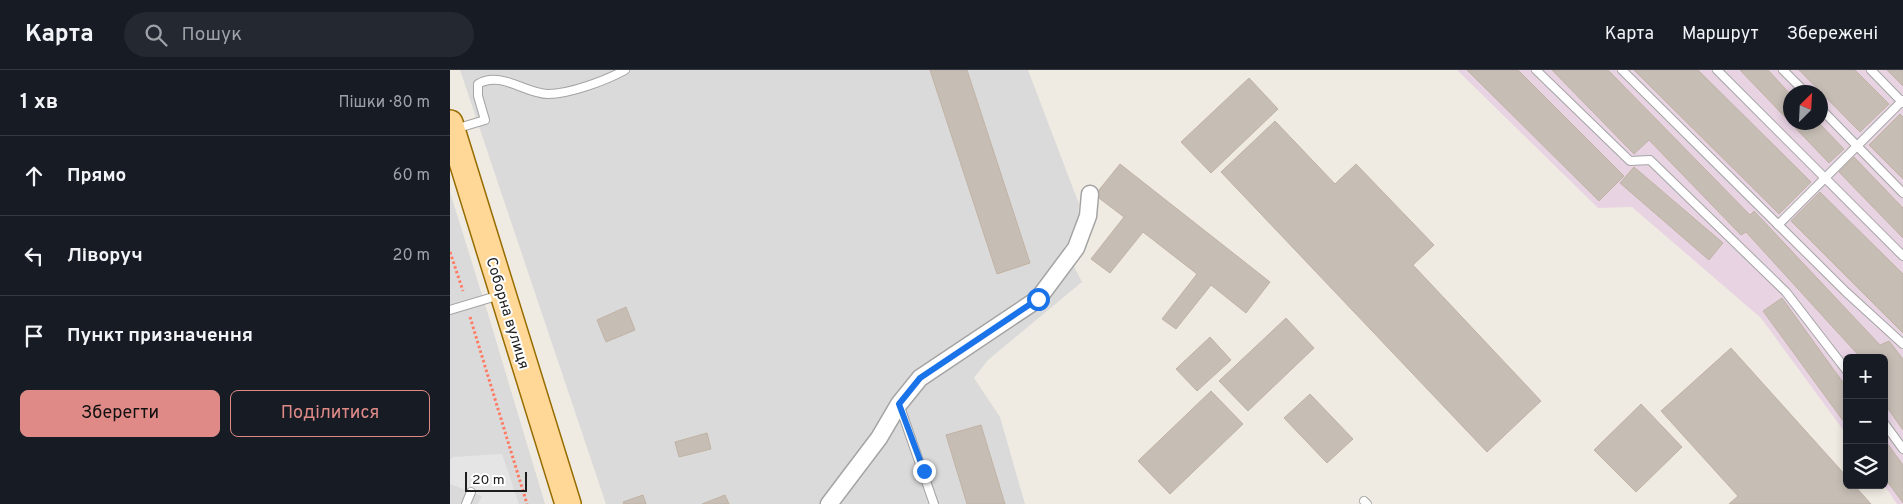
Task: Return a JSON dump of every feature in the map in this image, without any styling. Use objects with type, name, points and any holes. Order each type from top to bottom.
[{"type":"main road","name":"Соборна вулиця","points":[[451,126],[568,504]]},
{"type":"street","points":[[829,504],[879,438],[899,404],[920,378],[1038,299],[1076,248],[1088,216],[1090,194]]},
{"type":"lane","points":[[451,126],[485,120],[478,96],[478,84],[485,79],[505,82],[548,94],[578,88],[614,76],[625,70]]},
{"type":"lane","points":[[1536,70],[1630,161],[1650,160],[1779,285],[1843,366]]},
{"type":"lane","points":[[1622,70],[1778,225],[1903,344]]},
{"type":"lane","points":[[1717,70],[1903,256]]},
{"type":"lane","points":[[1783,70],[1798,85]]},
{"type":"lane","points":[[1778,225],[1902,101],[1870,70]]},
{"type":"lane","points":[[1828,116],[1903,193]]},
{"type":"lane","points":[[450,319],[452,309],[502,294]]},
{"type":"lane","points":[[899,404],[934,504]]},
{"type":"lane","points":[[1888,428],[1903,449]]},
{"type":"lane","points":[[466,504],[471,492]]},
{"type":"path","points":[[450,252],[527,504]]},
{"type":"shaded area","points":[[460,70],[1028,70],[1079,204],[1077,233],[1064,247],[1082,282],[988,360],[974,378],[1000,417],[1025,504],[606,504]]},
{"type":"shaded area","points":[[1457,70],[1903,70],[1903,504],[1897,504],[1887,489],[1888,354],[1843,354],[1843,430],[1761,318],[1632,207],[1598,208]]},
{"type":"shaded area","points":[[450,192],[488,314],[545,504],[450,504]]},
{"type":"shaded area","points":[[502,454],[519,504],[478,504],[482,496],[450,484],[450,460],[453,457]]},
{"type":"building","points":[[930,70],[967,70],[1030,263],[997,274]]},
{"type":"building","points":[[1467,70],[1518,70],[1624,176],[1599,201]]},
{"type":"building","points":[[1552,70],[1608,70],[1750,215],[1754,211],[1880,345],[1889,341],[1903,359],[1903,430],[1888,409],[1888,354],[1857,354],[1746,232],[1741,235],[1649,140],[1634,154]]},
{"type":"building","points":[[1634,70],[1698,70],[1811,182],[1779,214]]},
{"type":"building","points":[[1740,70],[1768,70],[1783,86],[1783,115]]},
{"type":"building","points":[[1799,70],[1855,70],[1889,104],[1860,132],[1828,99],[1828,85],[1814,85]]},
{"type":"building","points":[[1887,70],[1903,70],[1903,86]]},
{"type":"building","points":[[1249,78],[1278,109],[1211,173],[1181,142]]},
{"type":"building","points":[[1900,114],[1903,117],[1903,179],[1869,145]]},
{"type":"building","points":[[1275,121],[1335,184],[1356,164],[1434,245],[1413,265],[1541,401],[1487,452],[1221,172]]},
{"type":"building","points":[[1797,130],[1826,130],[1844,149],[1829,163]]},
{"type":"building","points":[[1854,157],[1903,208],[1903,238],[1839,172]]},
{"type":"building","points":[[1120,164],[1270,282],[1246,313],[1211,285],[1176,329],[1162,319],[1197,274],[1143,232],[1110,273],[1091,259],[1124,217],[1095,195]]},
{"type":"building","points":[[1634,167],[1723,243],[1709,260],[1620,183]]},
{"type":"building","points":[[1820,192],[1903,274],[1903,333],[1791,221]]},
{"type":"building","points":[[1782,298],[1843,382],[1843,421],[1763,311]]},
{"type":"building","points":[[626,307],[635,330],[606,342],[597,320]]},
{"type":"building","points":[[1286,318],[1314,348],[1248,411],[1219,381]]},
{"type":"building","points":[[1210,337],[1231,360],[1197,391],[1176,369]]},
{"type":"building","points":[[1731,348],[1843,473],[1843,489],[1858,489],[1871,504],[1729,504],[1738,496],[1661,411]]},
{"type":"building","points":[[1211,391],[1243,424],[1170,494],[1138,461]]},
{"type":"building","points":[[1310,394],[1353,439],[1327,463],[1284,418]]},
{"type":"building","points":[[1641,404],[1682,447],[1636,492],[1594,450]]},
{"type":"building","points":[[981,425],[1005,504],[967,504],[946,435]]},
{"type":"building","points":[[707,433],[711,449],[679,457],[675,442]]},
{"type":"building","points":[[1888,444],[1903,465],[1903,503],[1888,482]]},
{"type":"building","points":[[643,495],[646,504],[624,504],[623,502]]},
{"type":"building","points":[[725,495],[729,504],[702,504]]},
{"type":"route","points":[[924,471],[899,404],[920,378],[1038,299]]}]
